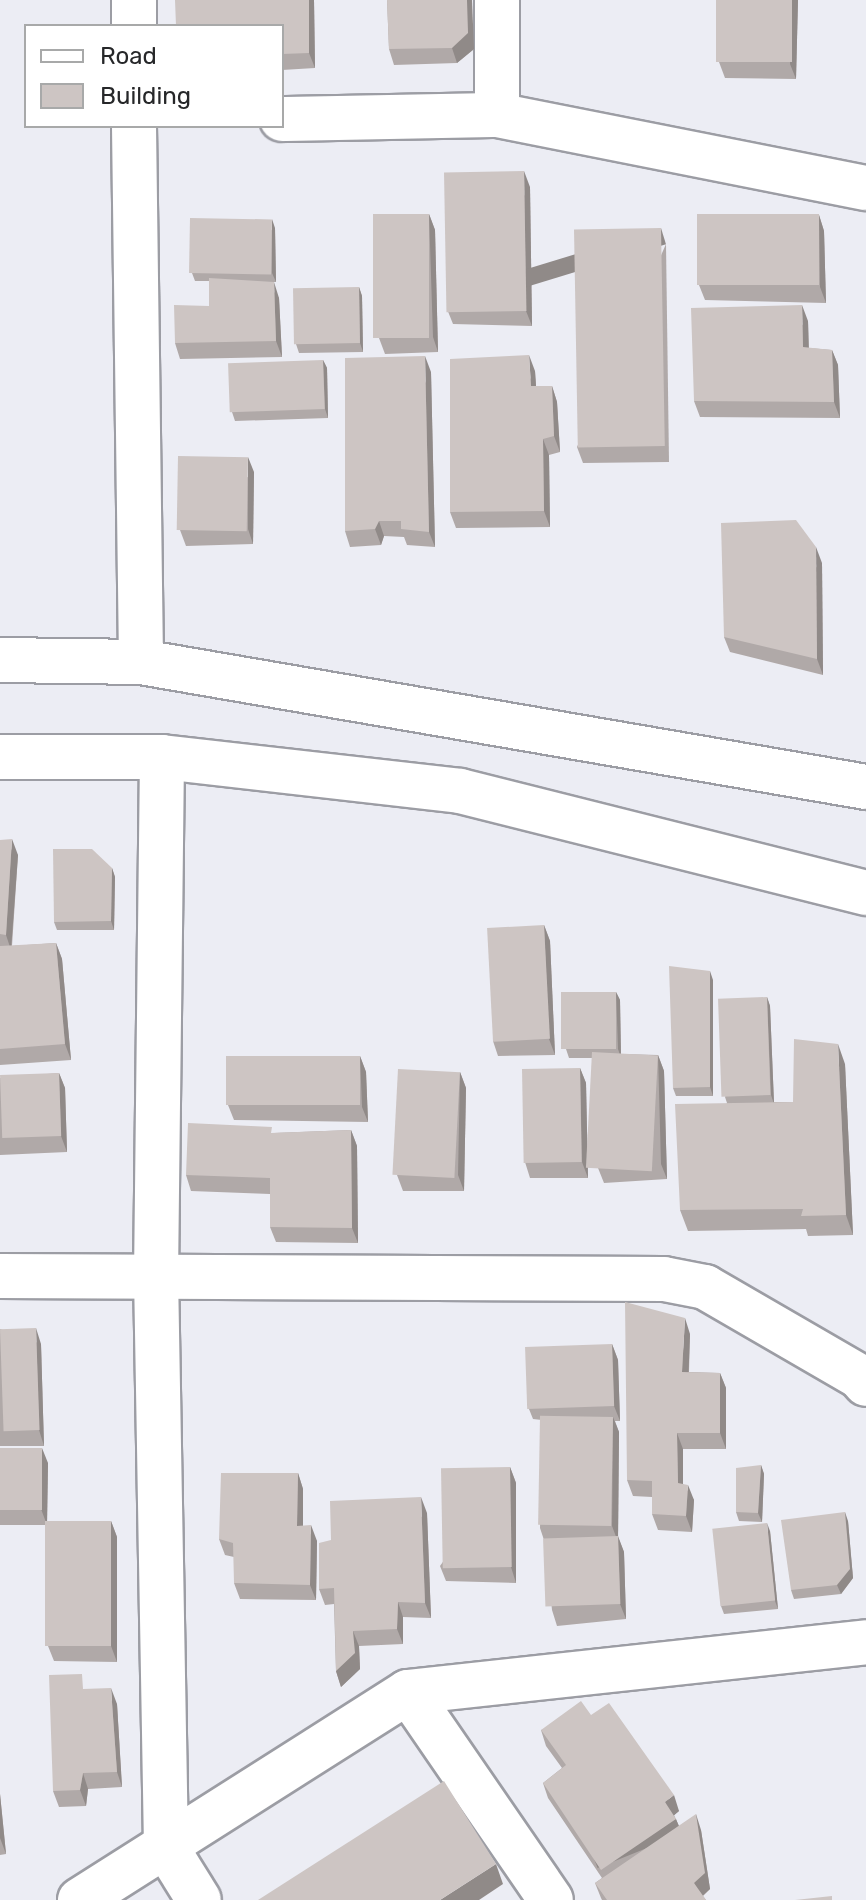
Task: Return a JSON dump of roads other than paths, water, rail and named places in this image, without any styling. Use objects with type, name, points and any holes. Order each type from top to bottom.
[{"type":"street","points":[[134,0],[134,24]]},
{"type":"street","points":[[497,0],[497,115]]},
{"type":"street","points":[[284,119],[497,115],[866,188]]},
{"type":"street","points":[[134,128],[141,662]]},
{"type":"street","points":[[0,660],[141,662],[866,787]]},
{"type":"street","points":[[0,757],[162,757],[460,791],[866,893]]},
{"type":"street","points":[[162,757],[156,1274],[166,1847],[199,1900]]},
{"type":"street","points":[[0,1276],[156,1274],[664,1279],[705,1287],[860,1377],[866,1384]]},
{"type":"street","points":[[80,1900],[408,1692],[866,1642]]},
{"type":"street","points":[[408,1692],[551,1900]]}]
